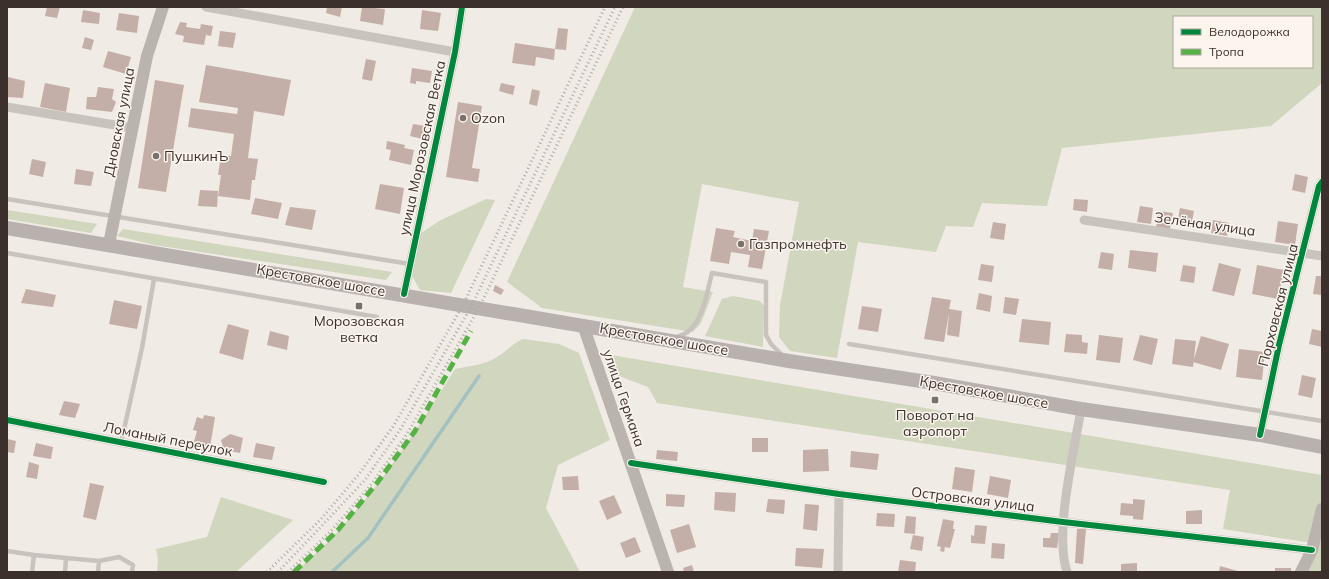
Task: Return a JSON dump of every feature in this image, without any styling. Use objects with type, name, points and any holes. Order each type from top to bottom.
[{"type":"main road","name":"Крестовское шоссе","points":[[7,228],[404,294],[788,361],[1081,409],[1260,435],[1322,447]]},
{"type":"street","name":"Дновская улица","points":[[109,244],[147,56],[163,7]]},
{"type":"street","points":[[206,7],[455,52]]},
{"type":"street","name":"улица Морозовская Ветка","points":[[404,294],[455,52],[462,7]]},
{"type":"street","points":[[7,107],[133,128]]},
{"type":"street","name":"Порховская улица","points":[[1260,435],[1279,345],[1319,186],[1322,182]]},
{"type":"street","name":"Зелёная улица","points":[[1084,220],[1322,256]]},
{"type":"street","name":"улица Германа","points":[[583,325],[668,572]]},
{"type":"street","points":[[1067,572],[1064,565],[1063,522],[1081,409]]},
{"type":"street","name":"Ломаный переулок","points":[[7,420],[324,482]]},
{"type":"street","name":"Островская улица","points":[[631,463],[839,494],[1063,522],[1312,550]]},
{"type":"street","points":[[838,572],[839,494]]},
{"type":"street","points":[[1301,572],[1312,550],[1322,509]]},
{"type":"lane","points":[[7,199],[410,264]]},
{"type":"lane","points":[[7,254],[377,317]]},
{"type":"lane","points":[[667,340],[681,336],[690,330],[698,321],[712,273],[766,282],[766,335],[771,344],[788,361]]},
{"type":"lane","points":[[121,442],[142,348],[154,279]]},
{"type":"lane","points":[[849,344],[1322,421]]},
{"type":"lane","points":[[7,551],[66,559],[99,561],[119,557],[133,565],[132,572]]},
{"type":"lane","points":[[32,572],[34,554]]},
{"type":"lane","points":[[65,572],[66,559]]},
{"type":"lane","points":[[98,572],[99,561]]},
{"type":"green space","points":[[635,7],[1322,7],[1322,83],[1271,126],[1062,148],[1047,206],[982,203],[973,227],[946,226],[936,252],[858,242],[837,358],[790,351],[779,337],[780,305],[799,202],[702,184],[683,287],[713,292],[701,323],[693,332],[542,308],[507,282]]},
{"type":"green space","points":[[486,199],[495,200],[451,293],[420,290],[411,274],[420,234],[439,221]]},
{"type":"green space","points":[[7,210],[97,224],[91,233],[7,219]]},
{"type":"green space","points":[[123,229],[392,272],[386,280],[154,245],[117,236]]},
{"type":"green space","points":[[733,296],[760,301],[764,306],[763,347],[705,336],[722,299]]},
{"type":"green space","points":[[523,339],[559,344],[579,353],[610,440],[558,465],[546,508],[580,572],[296,572],[334,536],[371,492],[415,432],[455,369],[477,365],[492,360]]},
{"type":"green space","points":[[611,355],[1322,475],[1322,572],[1301,572],[1312,543],[1223,529],[1230,490],[657,403],[648,387],[608,372]]},
{"type":"green space","points":[[221,497],[293,520],[236,572],[157,572],[158,560],[156,549],[207,537]]},
{"type":"building","points":[[47,7],[60,7],[57,18],[45,16]]},
{"type":"building","points":[[327,7],[342,7],[340,17],[326,13]]},
{"type":"building","points":[[362,7],[385,9],[383,25],[360,21]]},
{"type":"building","points":[[83,10],[100,13],[99,24],[81,22]]},
{"type":"building","points":[[422,10],[441,13],[438,31],[420,29]]},
{"type":"building","points":[[119,13],[139,16],[137,33],[116,30]]},
{"type":"building","points":[[180,22],[187,23],[186,27],[200,29],[201,24],[213,26],[211,36],[206,35],[204,45],[183,42],[184,36],[175,34]]},
{"type":"building","points":[[558,28],[568,29],[566,50],[555,49]]},
{"type":"building","points":[[220,31],[236,33],[233,48],[218,46]]},
{"type":"building","points":[[85,37],[94,40],[91,50],[82,48]]},
{"type":"building","points":[[515,43],[555,49],[554,60],[536,57],[535,66],[512,63]]},
{"type":"building","points":[[108,51],[131,57],[126,74],[103,67]]},
{"type":"building","points":[[366,59],[376,61],[372,81],[362,79]]},
{"type":"building","points":[[206,65],[291,80],[284,116],[254,111],[248,158],[258,159],[255,180],[252,180],[250,200],[218,196],[221,175],[218,175],[221,155],[231,156],[234,134],[188,127],[191,108],[237,114],[238,108],[199,102]]},
{"type":"building","points":[[412,68],[432,71],[430,83],[416,81],[416,84],[410,83]]},
{"type":"building","points":[[8,77],[25,81],[23,98],[7,97]]},
{"type":"building","points":[[155,80],[184,85],[166,192],[138,188]]},
{"type":"building","points":[[45,83],[70,88],[66,112],[40,107]]},
{"type":"building","points":[[501,83],[515,86],[513,95],[499,91]]},
{"type":"building","points":[[98,87],[114,89],[112,99],[116,102],[112,112],[86,109],[87,97],[96,97]]},
{"type":"building","points":[[532,89],[540,91],[537,106],[529,104]]},
{"type":"building","points":[[458,102],[482,106],[472,168],[480,169],[478,182],[446,177]]},
{"type":"building","points":[[413,124],[425,126],[422,139],[410,136]]},
{"type":"building","points":[[387,141],[405,145],[404,148],[414,150],[411,165],[389,160],[391,150],[386,149]]},
{"type":"building","points":[[32,159],[46,162],[43,177],[29,174]]},
{"type":"building","points":[[76,169],[94,172],[91,186],[74,184]]},
{"type":"building","points":[[1295,174],[1308,177],[1305,193],[1292,190]]},
{"type":"building","points":[[380,184],[404,188],[400,214],[375,209]]},
{"type":"building","points":[[200,190],[218,191],[217,207],[198,206]]},
{"type":"building","points":[[255,198],[282,203],[278,219],[251,214]]},
{"type":"building","points":[[1074,199],[1088,200],[1087,212],[1073,210]]},
{"type":"building","points":[[1140,206],[1153,208],[1151,224],[1137,222]]},
{"type":"building","points":[[290,207],[316,210],[312,230],[285,225]]},
{"type":"building","points":[[1180,208],[1194,211],[1191,227],[1177,225]]},
{"type":"building","points":[[1159,211],[1173,213],[1170,229],[1156,227]]},
{"type":"building","points":[[1213,220],[1229,223],[1227,236],[1211,233]]},
{"type":"building","points":[[1278,221],[1298,224],[1295,245],[1275,242]]},
{"type":"building","points":[[993,222],[1006,224],[1004,240],[990,238]]},
{"type":"building","points":[[716,228],[735,231],[733,237],[752,241],[754,229],[769,231],[762,269],[748,267],[750,255],[731,252],[729,264],[710,261]]},
{"type":"building","points":[[1130,250],[1158,253],[1156,272],[1128,268]]},
{"type":"building","points":[[1101,252],[1114,254],[1112,270],[1098,268]]},
{"type":"building","points":[[1219,263],[1241,269],[1234,296],[1212,291]]},
{"type":"building","points":[[981,264],[994,266],[992,282],[978,280]]},
{"type":"building","points":[[1183,265],[1196,267],[1194,283],[1180,281]]},
{"type":"building","points":[[1257,265],[1284,270],[1278,299],[1252,294]]},
{"type":"building","points":[[1316,276],[1322,276],[1322,295],[1313,294]]},
{"type":"building","points":[[495,285],[504,290],[501,295],[493,291]]},
{"type":"building","points":[[26,289],[56,295],[53,307],[21,303]]},
{"type":"building","points":[[979,293],[992,296],[990,312],[976,309]]},
{"type":"building","points":[[932,297],[951,300],[949,309],[962,311],[959,337],[947,335],[949,313],[944,342],[924,339]]},
{"type":"building","points":[[1005,297],[1019,299],[1016,315],[1003,313]]},
{"type":"building","points":[[114,300],[142,306],[137,329],[109,324]]},
{"type":"building","points":[[862,306],[882,309],[878,332],[858,329]]},
{"type":"building","points":[[1022,319],[1051,322],[1049,345],[1019,342]]},
{"type":"building","points":[[228,324],[249,330],[243,360],[219,353]]},
{"type":"building","points":[[1312,329],[1322,331],[1322,347],[1309,344]]},
{"type":"building","points":[[270,331],[289,336],[287,350],[267,345]]},
{"type":"building","points":[[1066,334],[1082,335],[1082,342],[1088,343],[1087,354],[1064,352]]},
{"type":"building","points":[[1099,335],[1123,338],[1120,363],[1096,360]]},
{"type":"building","points":[[1140,335],[1158,339],[1152,365],[1133,360]]},
{"type":"building","points":[[1201,336],[1229,344],[1221,370],[1193,362]]},
{"type":"building","points":[[1175,339],[1196,341],[1193,367],[1172,364]]},
{"type":"building","points":[[1239,349],[1265,352],[1262,380],[1236,377]]},
{"type":"building","points":[[1302,375],[1316,378],[1312,398],[1298,395]]},
{"type":"building","points":[[64,401],[80,404],[75,418],[59,415]]},
{"type":"building","points":[[204,415],[215,417],[209,453],[192,448],[197,431],[193,430],[197,417],[203,419]]},
{"type":"building","points":[[230,434],[243,438],[240,453],[224,450],[221,440]]},
{"type":"building","points":[[752,438],[768,438],[768,452],[752,452]]},
{"type":"building","points":[[7,439],[16,441],[14,453],[7,452]]},
{"type":"building","points":[[36,443],[53,447],[51,459],[33,456]]},
{"type":"building","points":[[256,443],[275,447],[272,460],[253,457]]},
{"type":"building","points":[[828,449],[829,471],[803,472],[803,450]]},
{"type":"building","points":[[657,450],[678,452],[677,461],[656,459]]},
{"type":"building","points":[[851,451],[879,454],[877,470],[850,467]]},
{"type":"building","points":[[29,462],[39,465],[37,479],[26,477]]},
{"type":"building","points":[[955,467],[975,470],[972,492],[952,489]]},
{"type":"building","points":[[578,476],[579,490],[563,490],[562,477]]},
{"type":"building","points":[[990,476],[1011,480],[1008,498],[987,494]]},
{"type":"building","points":[[90,483],[104,486],[96,520],[83,517]]},
{"type":"building","points":[[715,492],[736,493],[735,512],[714,510]]},
{"type":"building","points":[[666,494],[685,495],[684,507],[666,506]]},
{"type":"building","points":[[614,495],[622,513],[607,520],[599,501]]},
{"type":"building","points":[[768,499],[785,500],[784,514],[766,512]]},
{"type":"building","points":[[1133,499],[1145,500],[1143,520],[1133,519],[1133,516],[1120,515],[1121,503],[1133,504]]},
{"type":"building","points":[[805,504],[819,505],[817,531],[803,529]]},
{"type":"building","points":[[1202,510],[1202,524],[1186,524],[1186,511]]},
{"type":"building","points":[[877,513],[895,514],[894,527],[876,526]]},
{"type":"building","points":[[906,516],[916,517],[915,534],[904,533]]},
{"type":"building","points":[[943,519],[954,521],[953,529],[955,529],[950,548],[945,547],[944,552],[940,551],[941,547],[937,546]]},
{"type":"building","points":[[689,524],[696,547],[677,553],[670,530]]},
{"type":"building","points":[[975,525],[987,526],[985,544],[971,543],[971,535],[974,536]]},
{"type":"building","points":[[1077,529],[1086,529],[1083,564],[1075,563]]},
{"type":"building","points":[[1051,533],[1059,533],[1057,548],[1043,547],[1043,538],[1050,538]]},
{"type":"building","points":[[913,535],[924,537],[922,551],[910,549]]},
{"type":"building","points":[[635,537],[641,552],[626,558],[620,543]]},
{"type":"building","points":[[992,543],[1005,544],[1004,559],[991,558]]},
{"type":"building","points":[[796,548],[824,549],[822,568],[795,566]]},
{"type":"building","points":[[900,560],[916,562],[915,572],[898,572]]},
{"type":"building","points":[[1137,563],[1137,572],[1121,572],[1121,564]]},
{"type":"building","points":[[692,565],[694,572],[684,572],[683,568]]},
{"type":"building","points":[[1220,566],[1238,571],[1219,572]]},
{"type":"building","points":[[1275,568],[1291,568],[1291,572],[1275,572]]},
{"type":"waterway","points":[[332,572],[368,538],[479,376]]},
{"type":"railway","points":[[267,572],[322,518],[359,474],[394,425],[463,305],[605,7]]},
{"type":"railway","points":[[278,572],[365,480],[400,430],[471,307],[615,7]]},
{"type":"railway","points":[[288,572],[330,532],[370,486],[407,434],[479,308],[623,7]]},
{"type":"marked path","points":[[294,572],[338,530],[377,483],[415,431],[471,331]]},
{"type":"cycle path","points":[[404,294],[455,52],[462,7]]},
{"type":"cycle path","points":[[1260,435],[1279,345],[1319,186],[1322,182]]},
{"type":"cycle path","points":[[7,420],[324,482]]},
{"type":"cycle path","points":[[631,463],[839,494],[1063,522],[1312,550]]},
{"type":"place","name":"Ozon","points":[[463,118]]},
{"type":"place","name":"ПушкинЪ","points":[[156,156]]},
{"type":"place","name":"Газпромнефть","points":[[741,244]]},
{"type":"place","name":"Морозовская ветка","points":[[359,306]]},
{"type":"place","name":"Поворот на аэропорт","points":[[935,400]]}]
